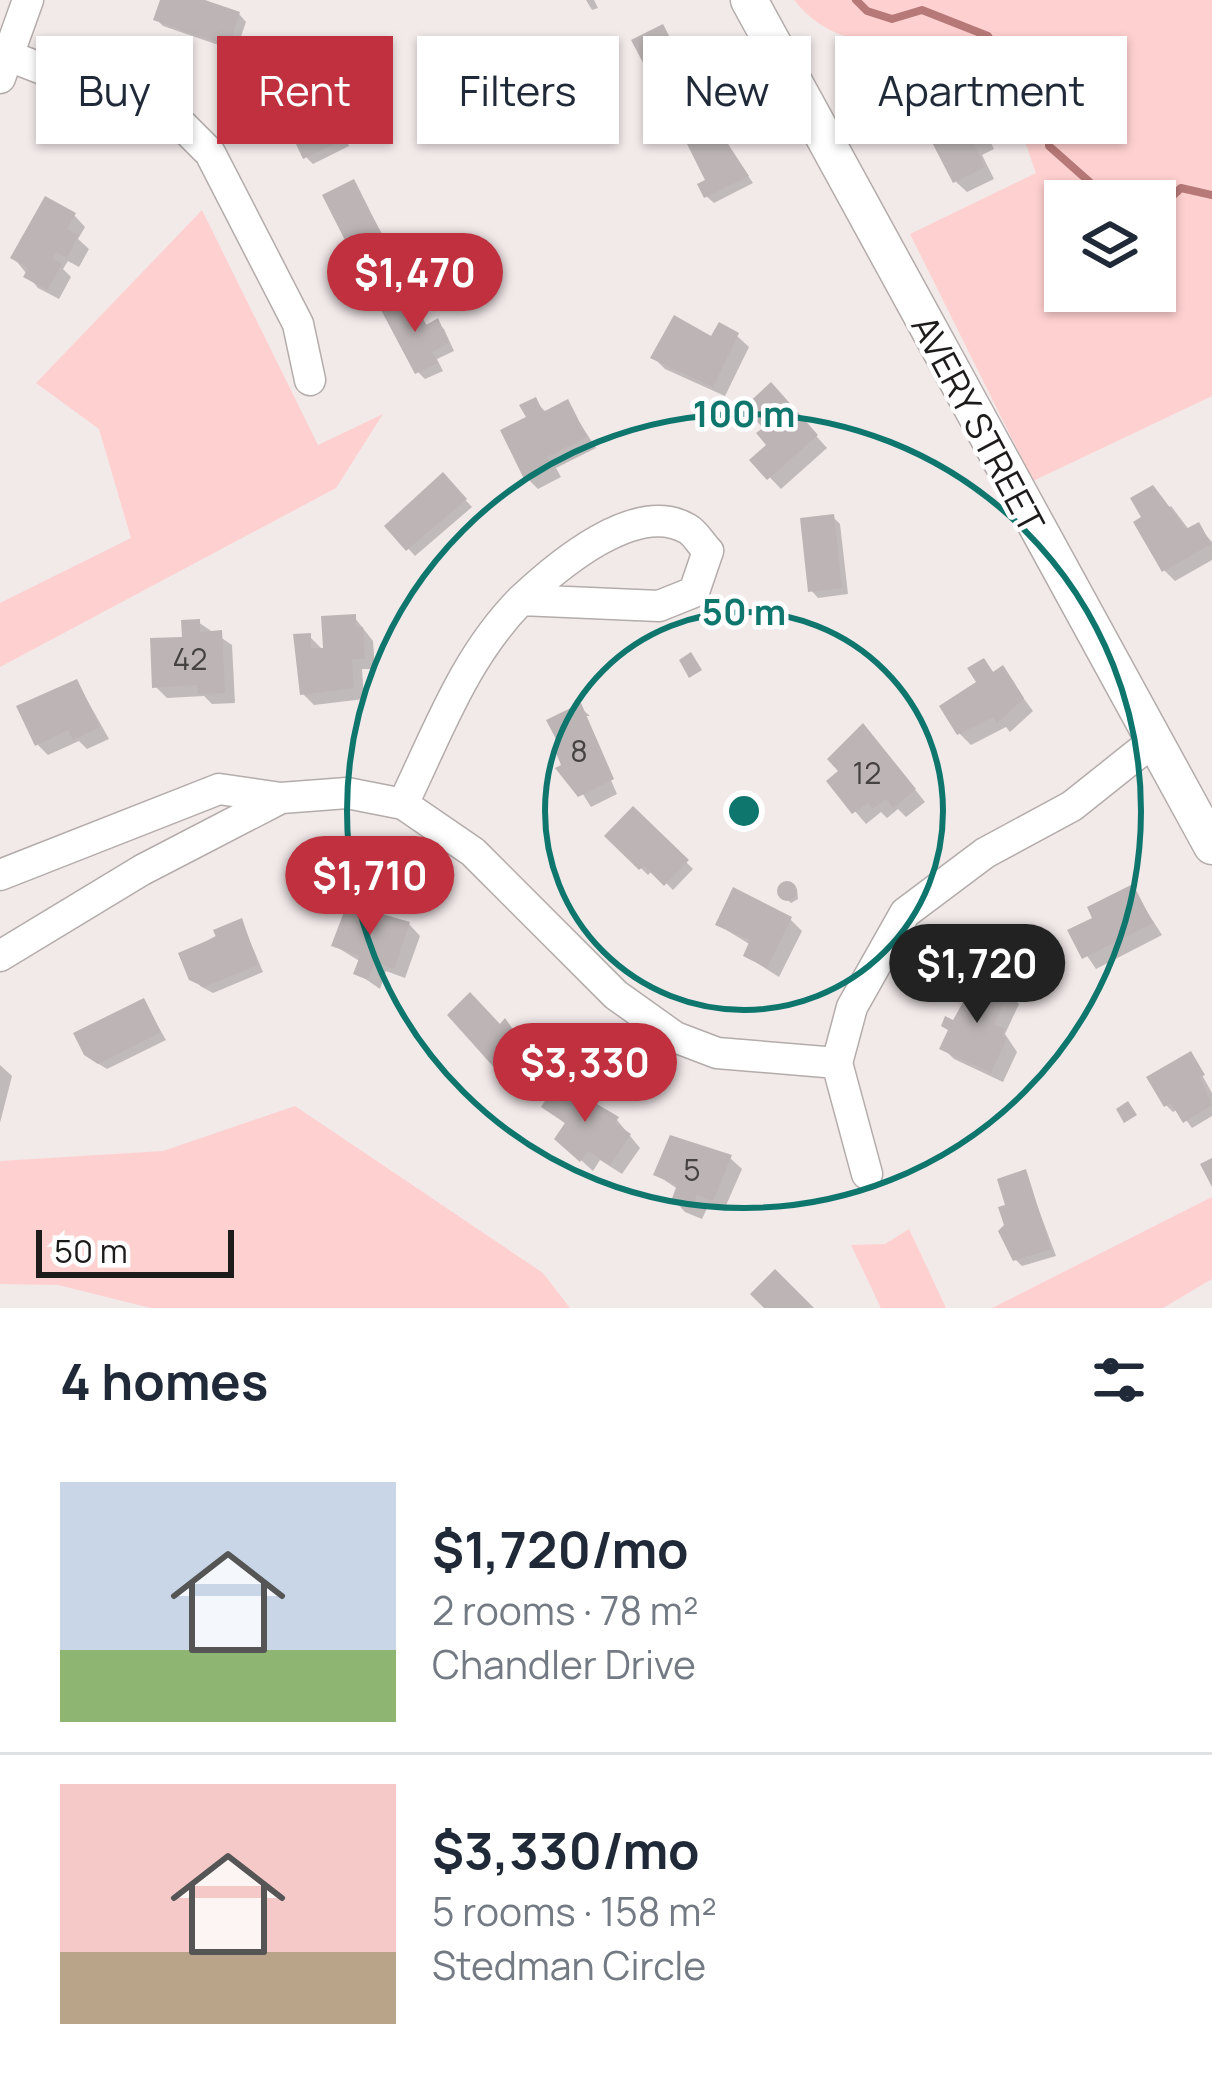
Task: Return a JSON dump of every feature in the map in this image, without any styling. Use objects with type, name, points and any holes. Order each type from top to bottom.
[{"type":"main road","name":"AVERY STREET","points":[[748,0],[1212,846]]},
{"type":"street","points":[[28,0],[4,67],[179,122],[210,153],[298,324],[310,380]]},
{"type":"street","points":[[403,804],[488,633],[521,600],[569,554],[649,520],[688,529],[708,551],[694,592],[659,606],[521,600]]},
{"type":"street","points":[[867,1174],[837,1063],[852,1007],[905,913],[985,853],[1072,806],[1151,742]]},
{"type":"street","points":[[0,875],[68,853],[220,789],[281,798],[346,793],[403,804],[473,852],[616,995],[675,1037],[717,1053],[837,1063]]},
{"type":"street","points":[[0,956],[142,870],[281,798]]},
{"type":"shaded area","points":[[794,0],[1212,0],[1212,396],[1033,481],[910,234],[1036,173],[1025,144],[1127,144],[1127,36],[842,35],[817,22]]},
{"type":"shaded area","points":[[202,210],[318,445],[383,414],[336,488],[0,667],[0,603],[131,538],[99,429],[36,383]]},
{"type":"shaded area","points":[[295,1106],[543,1273],[570,1308],[151,1308],[58,1285],[0,1284],[0,1161],[163,1151]]},
{"type":"shaded area","points":[[1212,1197],[1212,1279],[1163,1308],[992,1308]]},
{"type":"shaded area","points":[[909,1229],[946,1308],[881,1308],[851,1245],[885,1244]]},
{"type":"building","points":[[160,0],[205,0],[240,12],[232,36],[217,36],[217,42],[153,20]]},
{"type":"building","points":[[663,24],[669,36],[643,36],[643,63],[631,40]]},
{"type":"building","points":[[296,144],[334,144],[303,159]]},
{"type":"building","points":[[687,144],[728,144],[749,176],[704,198],[697,184],[705,180]]},
{"type":"building","points":[[933,144],[974,144],[985,167],[953,183]]},
{"type":"building","points":[[354,179],[384,239],[352,254],[322,195]]},
{"type":"building","points":[[45,196],[76,213],[67,229],[79,235],[67,258],[56,252],[52,258],[62,264],[47,290],[23,277],[28,268],[10,258]]},
{"type":"building","points":[[400,298],[405,309],[416,304],[426,325],[438,318],[449,343],[432,352],[438,363],[415,374],[380,308]]},
{"type":"building","points":[[674,315],[711,336],[719,322],[739,333],[713,387],[650,358]]},
{"type":"building","points":[[771,382],[818,435],[767,480],[749,460],[766,445],[756,433],[763,428],[744,407]]},
{"type":"building","points":[[536,397],[543,412],[568,399],[587,437],[547,457],[551,465],[524,479],[500,430],[526,417],[519,405]]},
{"type":"building","points":[[443,472],[467,499],[406,551],[384,526]]},
{"type":"building","points":[[1153,485],[1186,529],[1199,522],[1211,544],[1162,572],[1133,522],[1141,517],[1130,498]]},
{"type":"building","points":[[834,514],[842,588],[808,592],[800,518]]},
{"type":"building","points":[[356,614],[356,627],[363,627],[365,659],[352,659],[354,688],[300,695],[293,634],[311,633],[311,648],[323,648],[321,616]]},
{"type":"building","points":[[200,619],[200,632],[222,630],[225,693],[198,694],[197,685],[152,688],[150,638],[182,637],[181,620]]},
{"type":"building","points":[[691,652],[702,670],[689,678],[679,660]]},
{"type":"building","points":[[984,658],[993,672],[1003,665],[1024,698],[997,723],[993,717],[957,735],[939,706],[976,682],[967,668]]},
{"type":"building","points":[[77,679],[100,727],[73,740],[68,730],[35,746],[16,706]]},
{"type":"building","points":[[581,703],[614,779],[578,797],[555,768],[561,765],[554,748],[559,745],[546,720]]},
{"type":"building","points":[[863,723],[916,789],[893,808],[886,799],[873,809],[868,803],[852,814],[826,781],[838,771],[827,759]]},
{"type":"building","points":[[633,806],[689,860],[664,886],[644,866],[639,870],[604,836]]},
{"type":"building","points":[[787,881],[797,891],[787,901],[777,891]]},
{"type":"building","points":[[1133,884],[1153,923],[1082,959],[1067,930],[1092,918],[1087,907]]},
{"type":"building","points":[[733,887],[792,917],[767,968],[743,956],[750,940],[715,925]]},
{"type":"building","points":[[347,904],[410,922],[394,969],[375,962],[368,980],[353,974],[360,956],[331,946]]},
{"type":"building","points":[[242,918],[258,965],[204,987],[189,980],[178,953],[216,937],[213,930]]},
{"type":"building","points":[[978,976],[1010,990],[994,1024],[1005,1029],[1002,1036],[1007,1038],[991,1073],[939,1049],[948,1030],[941,1026],[945,1016],[953,1020]]},
{"type":"building","points":[[470,992],[500,1024],[505,1018],[525,1047],[499,1073],[447,1015]]},
{"type":"building","points":[[144,998],[161,1032],[98,1064],[84,1055],[73,1033]]},
{"type":"building","points":[[1191,1051],[1205,1075],[1200,1077],[1212,1105],[1183,1123],[1171,1103],[1164,1107],[1146,1077]]},
{"type":"building","points":[[558,1081],[619,1117],[615,1123],[631,1134],[610,1165],[588,1151],[580,1162],[554,1139],[565,1123],[541,1107]]},
{"type":"building","points":[[1128,1101],[1137,1115],[1124,1123],[1116,1109]]},
{"type":"building","points":[[670,1135],[732,1155],[713,1201],[697,1195],[691,1209],[671,1201],[677,1185],[653,1175]]},
{"type":"building","points":[[1212,1158],[1212,1187],[1200,1164]]},
{"type":"building","points":[[1026,1169],[1051,1249],[1013,1261],[998,1231],[1004,1225],[998,1207],[1005,1205],[997,1179]]},
{"type":"building","points":[[775,1269],[814,1308],[764,1308],[750,1294]]},
{"type":"waterway","points":[[856,0],[867,11],[892,19],[922,10],[988,36],[1006,65],[1027,80],[1050,125],[1049,146],[1087,180]]},
{"type":"waterway","points":[[1176,193],[1181,188],[1212,195]]}]
